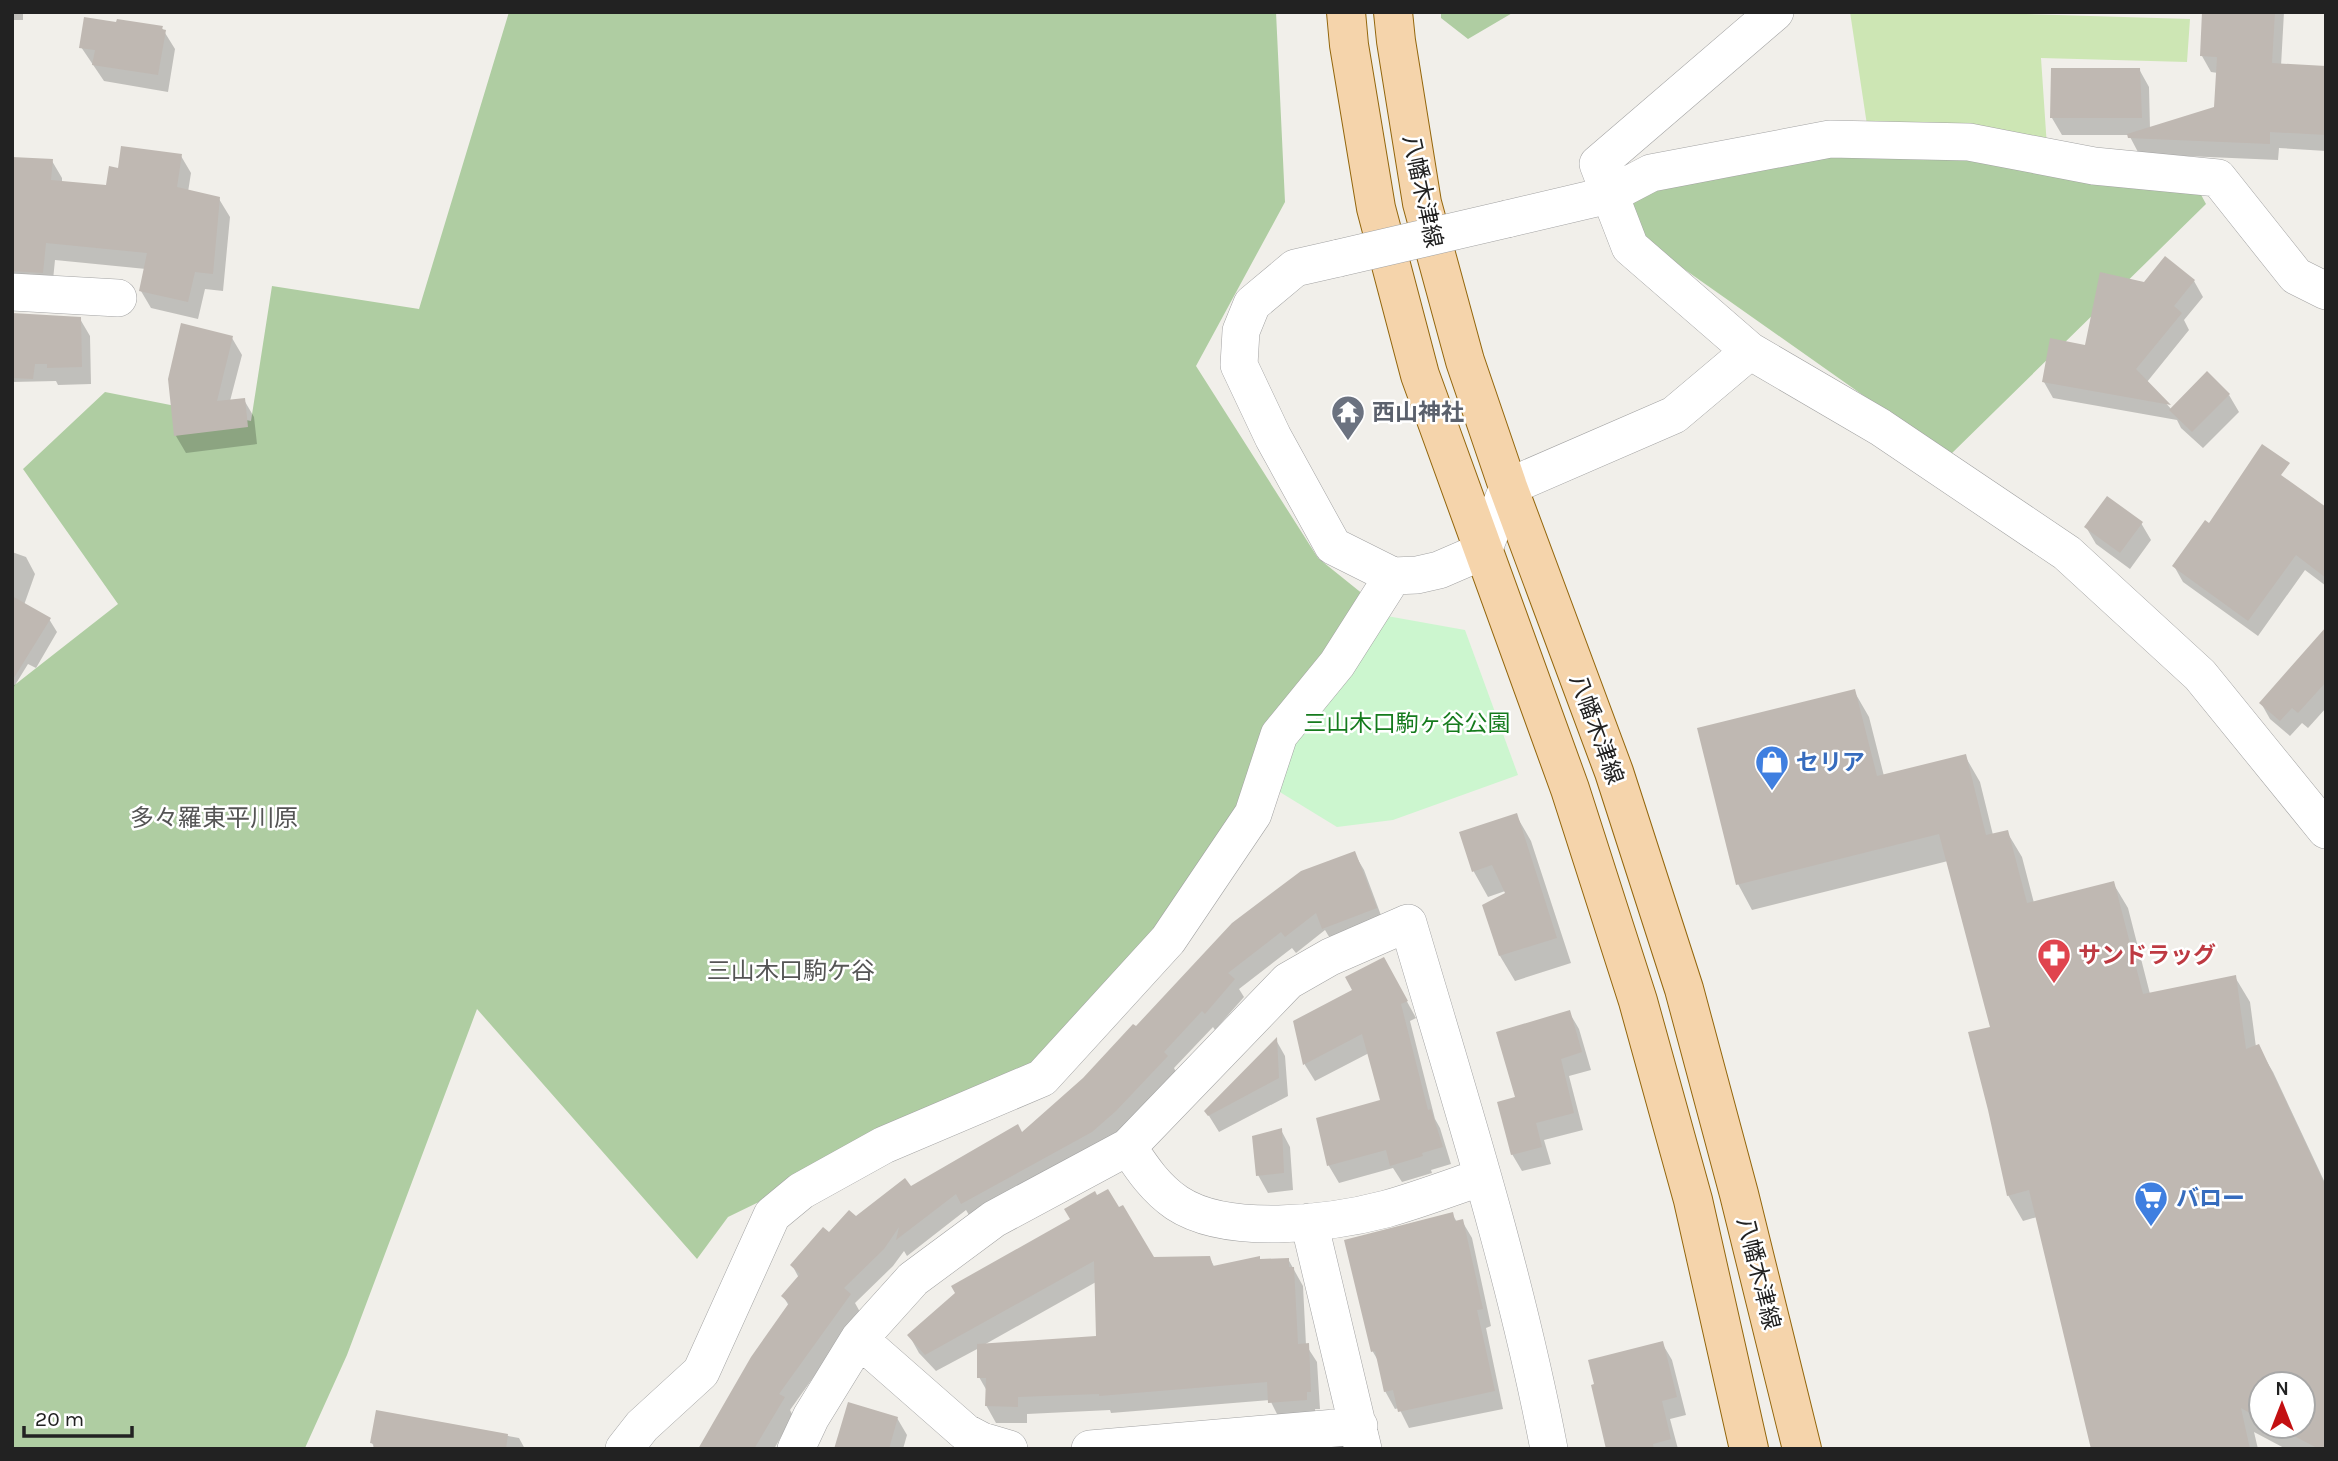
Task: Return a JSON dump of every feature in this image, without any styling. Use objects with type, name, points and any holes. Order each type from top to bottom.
[{"type":"main road","name":"八幡木津線","points":[[1346,12],[1376,208],[1420,375],[1570,789],[1638,1001],[1693,1200],[1749,1449]]},
{"type":"main road","name":"八幡木津線","points":[[1393,12],[1422,203],[1465,361],[1508,487],[1614,772],[1684,989],[1739,1194],[1802,1449]]},
{"type":"street","points":[[1776,12],[1598,164],[1630,247],[1750,351],[1880,427],[2067,553],[2200,675],[2326,830]]},
{"type":"street","points":[[1750,351],[1674,415],[1508,487],[1483,551],[1439,570],[1418,575],[1393,576],[1333,546],[1273,438],[1239,365],[1241,331],[1252,304],[1295,268],[1609,195],[1651,173],[1829,139],[1969,142],[2094,166],[2218,178],[2296,276],[2326,291]]},
{"type":"street","points":[[12,292],[118,298]]},
{"type":"street","points":[[624,1449],[642,1426],[701,1372],[772,1215],[801,1191],[884,1145],[1042,1078],[1168,940],[1252,814],[1279,735],[1337,664],[1393,576]]},
{"type":"street","points":[[796,1449],[811,1417],[859,1339],[913,1279],[994,1219],[1128,1147],[1288,981],[1330,957],[1408,923],[1482,1177],[1538,1390],[1549,1449]]},
{"type":"street","points":[[1128,1147],[1146,1175],[1177,1203],[1219,1221],[1244,1225],[1309,1222],[1384,1210],[1482,1177]]},
{"type":"street","points":[[1090,1449],[1361,1438],[1309,1222]]},
{"type":"street","points":[[859,1339],[965,1432],[982,1441],[1009,1449]]},
{"type":"green space","points":[[509,12],[1276,12],[1285,202],[1196,366],[1318,558],[1369,599],[1243,810],[1157,935],[1033,1068],[728,1217],[697,1259],[477,1009],[347,1355],[305,1448],[12,1449],[12,687],[118,604],[23,469],[105,392],[251,421],[272,286],[419,309]]},
{"type":"green space","points":[[1441,12],[1514,12],[1468,39],[1441,18]]},
{"type":"green space","points":[[1850,12],[1960,12],[2190,19],[2187,62],[2041,58],[2047,147],[1867,125]]},
{"type":"green space","points":[[1848,152],[1980,156],[2199,191],[2206,204],[1949,456],[1640,238],[1618,190]]},
{"type":"green space","name":"三山木口駒ヶ谷公園","points":[[1387,616],[1465,630],[1518,775],[1393,820],[1337,827],[1270,786],[1318,695]]},
{"type":"building","points":[[2202,12],[2275,12],[2272,63],[2326,66],[2326,135],[2270,132],[2270,144],[2128,138],[2127,134],[2214,107],[2217,57],[2200,56]]},
{"type":"building","points":[[84,17],[163,26],[162,29],[166,30],[158,75],[92,65],[95,50],[79,48]]},
{"type":"building","points":[[2051,68],[2140,68],[2142,118],[2050,118]]},
{"type":"building","points":[[121,146],[182,154],[177,187],[220,197],[213,274],[195,272],[188,302],[139,291],[147,253],[46,243],[43,273],[12,271],[12,157],[53,159],[51,180],[106,185],[109,166],[118,168]]},
{"type":"building","points":[[2165,256],[2195,280],[2174,306],[2182,313],[2136,369],[2171,405],[2042,382],[2050,338],[2085,345],[2100,272],[2144,282]]},
{"type":"building","points":[[12,313],[81,317],[82,367],[47,368],[47,364],[35,364],[33,379],[12,378]]},
{"type":"building","points":[[181,323],[233,336],[217,401],[245,398],[248,427],[174,436],[168,379]]},
{"type":"building","points":[[2207,371],[2230,394],[2192,432],[2169,410]]},
{"type":"building","points":[[2262,444],[2290,463],[2281,475],[2326,507],[2326,578],[2296,555],[2248,621],[2172,566],[2205,520],[2209,523]]},
{"type":"building","points":[[2107,496],[2143,522],[2120,553],[2084,527]]},
{"type":"building","points":[[12,596],[51,618],[12,681]]},
{"type":"building","points":[[2326,627],[2326,682],[2298,713],[2292,708],[2280,721],[2259,703]]},
{"type":"building","points":[[1855,689],[1877,776],[1966,754],[1986,835],[2008,830],[2027,903],[2114,881],[2143,994],[2236,975],[2246,1049],[2259,1044],[2326,1187],[2326,1449],[2319,1449],[2302,1440],[2317,1440],[2317,1370],[2247,1370],[2247,1411],[2241,1408],[2250,1449],[2091,1449],[2029,1190],[2007,1196],[1968,1032],[1990,1027],[1939,834],[1736,885],[1697,728]]},
{"type":"building","points":[[1517,813],[1557,938],[1499,956],[1482,905],[1505,893],[1492,865],[1472,872],[1459,832]]},
{"type":"building","points":[[1355,851],[1377,908],[1322,929],[1316,913],[1285,937],[1281,932],[1228,973],[1235,979],[1205,1014],[1202,1011],[1164,1052],[1168,1056],[1116,1111],[1092,1132],[961,1204],[956,1194],[896,1240],[899,1227],[884,1249],[844,1288],[851,1294],[779,1394],[785,1397],[754,1449],[698,1449],[751,1357],[789,1303],[781,1296],[800,1274],[790,1265],[823,1227],[829,1232],[849,1210],[856,1216],[905,1178],[911,1186],[1018,1124],[1022,1132],[1083,1078],[1133,1024],[1136,1026],[1232,923],[1301,871]]},
{"type":"building","points":[[1384,957],[1408,1001],[1401,1004],[1428,1110],[1431,1109],[1443,1147],[1390,1166],[1386,1150],[1327,1166],[1316,1118],[1380,1100],[1362,1034],[1303,1065],[1293,1021],[1352,990],[1345,977]]},
{"type":"building","points":[[1570,1010],[1582,1052],[1561,1059],[1574,1113],[1536,1123],[1542,1147],[1511,1155],[1497,1102],[1515,1097],[1496,1032]]},
{"type":"building","points":[[1277,1037],[1279,1078],[1208,1116],[1204,1111]]},
{"type":"building","points":[[1282,1128],[1284,1173],[1256,1176],[1252,1136]]},
{"type":"building","points":[[1108,1189],[1119,1207],[1123,1205],[1154,1257],[1210,1256],[1213,1266],[1260,1256],[1260,1259],[1289,1258],[1289,1267],[1294,1267],[1298,1344],[1309,1343],[1311,1392],[1307,1392],[1307,1400],[1268,1403],[1267,1382],[1099,1396],[1018,1397],[1018,1407],[985,1406],[986,1378],[977,1378],[977,1344],[1096,1336],[1094,1261],[925,1355],[907,1335],[955,1293],[951,1286],[1070,1219],[1064,1209],[1095,1191],[1097,1195]]},
{"type":"building","points":[[1453,1212],[1455,1221],[1463,1219],[1483,1309],[1477,1310],[1495,1391],[1398,1412],[1393,1390],[1384,1392],[1375,1351],[1371,1352],[1344,1240]]},
{"type":"building","points":[[1663,1341],[1677,1397],[1662,1401],[1671,1439],[1653,1444],[1654,1449],[1606,1449],[1588,1360]]},
{"type":"building","points":[[848,1402],[898,1417],[889,1449],[834,1449]]},
{"type":"building","points":[[376,1410],[508,1434],[506,1449],[373,1449],[374,1444],[370,1443]]},
{"type":"place","name":"西山神社","points":[[1348,442]]},
{"type":"place","name":"セリア","points":[[1772,792]]},
{"type":"place","name":"サンドラッグ","points":[[2054,985]]},
{"type":"place","name":"バロー","points":[[2151,1228]]},
{"type":"district","name":"多々羅東平川原","points":[[214,818]]},
{"type":"district","name":"三山木口駒ケ谷","points":[[791,971]]}]
